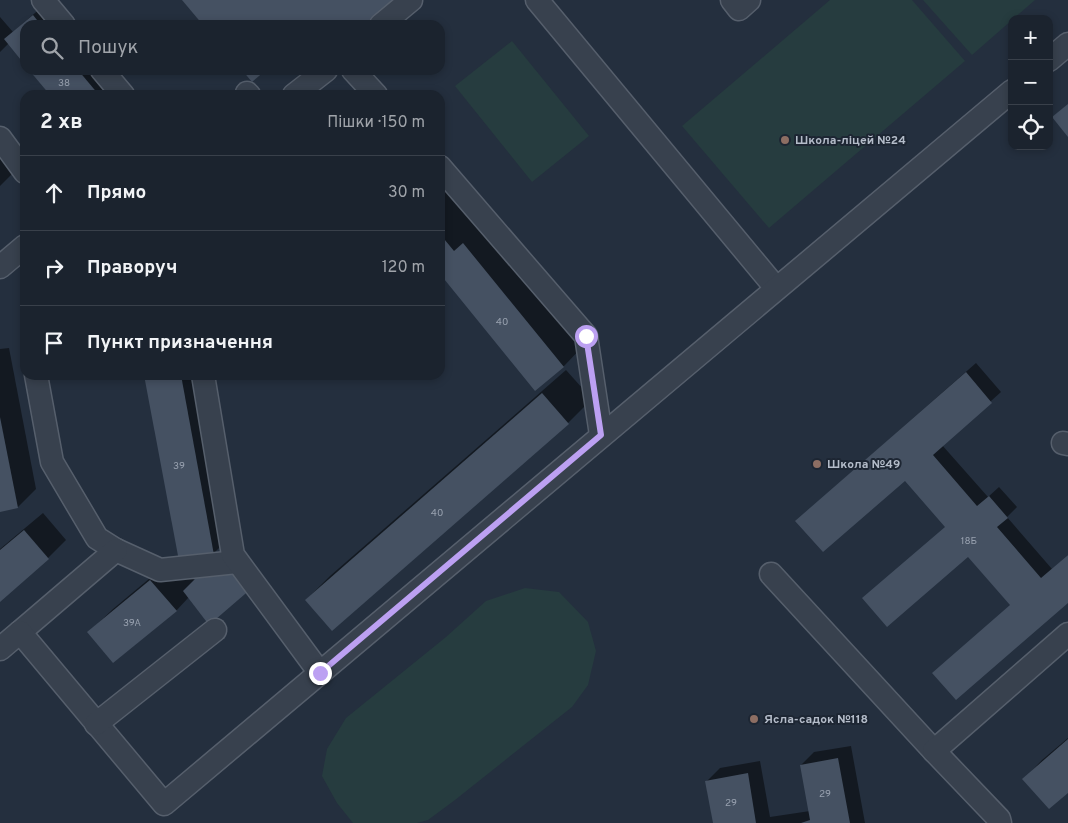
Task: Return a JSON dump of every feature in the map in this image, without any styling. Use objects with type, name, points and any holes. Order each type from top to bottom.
[{"type":"lane","points":[[43,0],[60,20]]},
{"type":"lane","points":[[387,20],[411,0]]},
{"type":"lane","points":[[537,0],[776,288]]},
{"type":"lane","points":[[732,0],[739,10],[748,0]]},
{"type":"lane","points":[[1053,57],[1068,44]]},
{"type":"lane","points":[[106,75],[119,90]]},
{"type":"lane","points":[[300,90],[320,75]]},
{"type":"lane","points":[[358,75],[371,90]]},
{"type":"lane","points":[[20,632],[164,804],[1008,94]]},
{"type":"lane","points":[[0,138],[20,165]]},
{"type":"lane","points":[[445,173],[586,336],[601,435]]},
{"type":"lane","points":[[0,267],[20,250]]},
{"type":"lane","points":[[37,380],[52,462],[96,538],[116,550],[160,570],[238,562]]},
{"type":"lane","points":[[204,380],[233,555],[320,673]]},
{"type":"lane","points":[[0,649],[116,550]]},
{"type":"lane","points":[[771,574],[934,752],[999,819],[1000,823]]},
{"type":"lane","points":[[96,724],[215,630]]},
{"type":"lane","points":[[934,752],[1068,634]]},
{"type":"green space","points":[[830,0],[912,0],[965,61],[769,228],[682,126]]},
{"type":"green space","points":[[923,0],[1035,0],[1018,15],[1008,15],[1008,24],[972,55]]},
{"type":"green space","points":[[512,41],[589,136],[532,182],[455,86]]},
{"type":"green space","points":[[525,588],[559,592],[588,622],[596,651],[588,685],[572,707],[428,820],[417,823],[353,823],[337,803],[322,776],[327,749],[346,718],[446,637],[486,601]]},
{"type":"building","points":[[182,0],[393,0],[370,20],[199,20]]},
{"type":"building","points":[[33,15],[37,20],[27,20]]},
{"type":"building","points":[[20,26],[20,59],[4,39]]},
{"type":"building","points":[[33,75],[82,75],[95,90],[46,90]]},
{"type":"building","points":[[246,75],[260,75],[252,82]]},
{"type":"building","points":[[1068,104],[1068,137],[1053,118]]},
{"type":"building","points":[[445,240],[454,251],[463,243],[564,367],[535,391],[445,280]]},
{"type":"building","points":[[966,372],[992,403],[933,455],[977,506],[989,496],[1008,518],[997,527],[1041,578],[1068,555],[1068,603],[956,700],[932,673],[1010,605],[968,557],[887,627],[862,598],[945,527],[905,481],[823,552],[795,521]]},
{"type":"building","points":[[145,380],[182,380],[214,555],[179,561]]},
{"type":"building","points":[[542,393],[569,424],[332,631],[305,600]]},
{"type":"building","points":[[0,417],[18,508],[0,512]]},
{"type":"building","points":[[24,530],[49,559],[0,602],[0,550]]},
{"type":"building","points":[[231,564],[252,588],[209,625],[183,591],[206,568]]},
{"type":"building","points":[[150,580],[177,611],[113,663],[87,632]]},
{"type":"building","points":[[1068,739],[1068,793],[1049,809],[1022,779]]},
{"type":"building","points":[[838,758],[850,823],[801,823],[810,820],[800,765]]},
{"type":"building","points":[[748,773],[756,823],[713,823],[705,781]]},
{"type":"place","name":"Школа-ліцей №24","points":[[785,140]]},
{"type":"place","name":"Школа №49","points":[[817,464]]},
{"type":"place","name":"Ясла-садок №118","points":[[754,719]]},
{"type":"route","points":[[320,673],[601,435],[586,336]]}]
